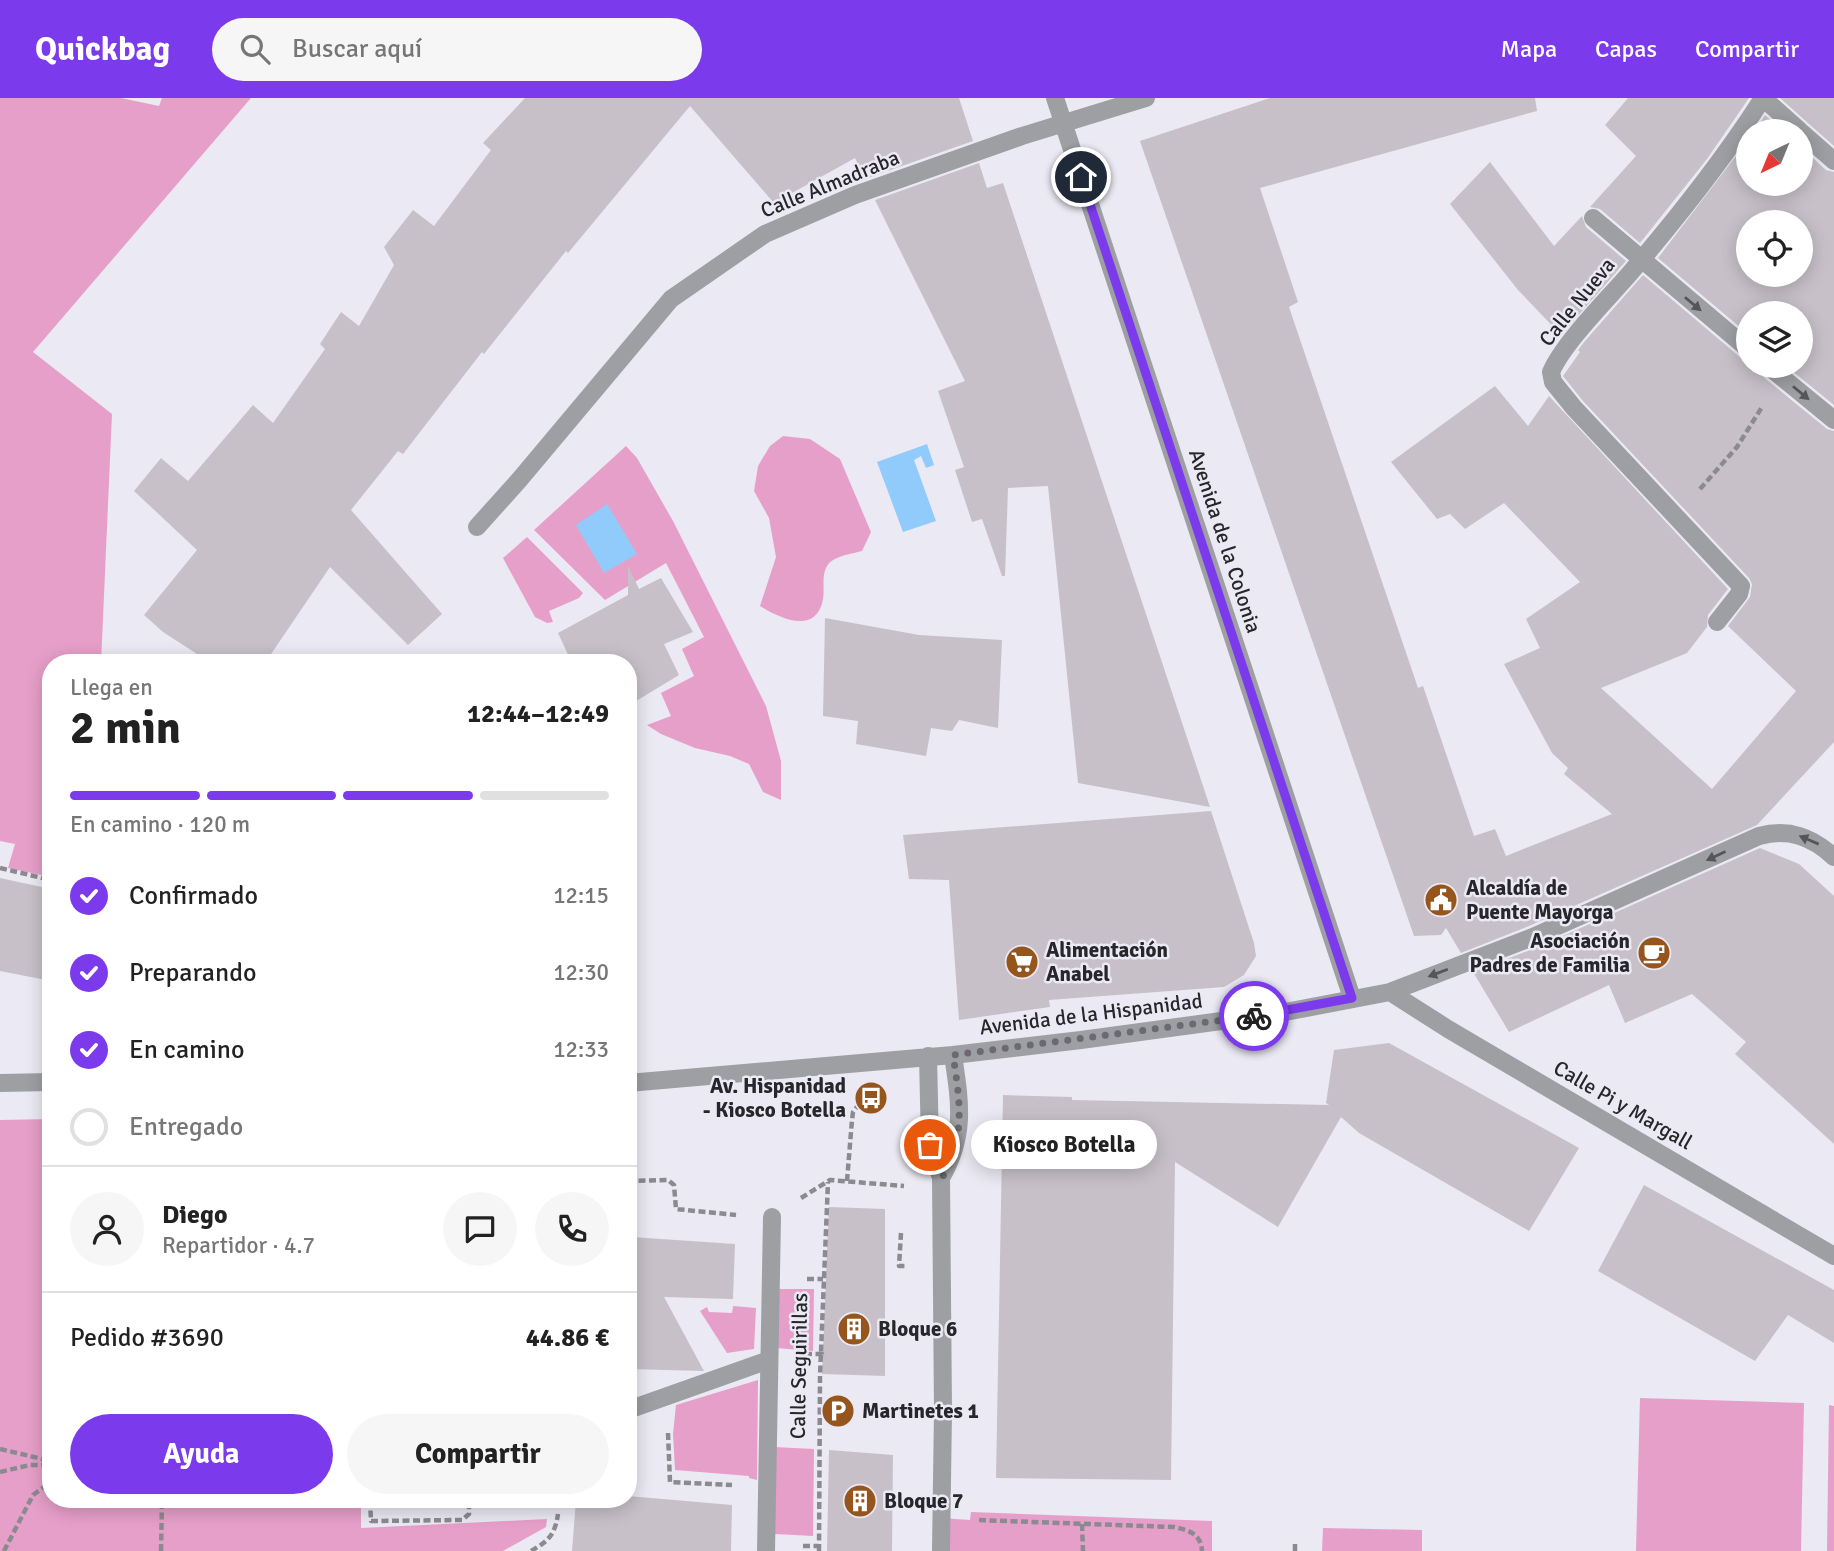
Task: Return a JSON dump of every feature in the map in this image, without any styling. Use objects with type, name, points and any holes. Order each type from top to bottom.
[{"type":"street","name":"Avenida de la Colonia","points":[[1055,98],[1352,998]]},
{"type":"street","name":"Calle Almadraba","points":[[477,527],[671,299],[765,234],[855,195],[1022,136],[1146,98]]},
{"type":"street","points":[[1763,98],[1786,119]]},
{"type":"street","name":"Calle Nueva","points":[[1717,622],[1740,594],[1741,586],[1574,408],[1553,382],[1551,372],[1567,346],[1732,147],[1763,98]]},
{"type":"street","points":[[1813,143],[1834,161]]},
{"type":"street","points":[[1593,218],[1736,339]]},
{"type":"street","points":[[1783,378],[1834,421]]},
{"type":"street","name":"Avenida de la Hispanidad","points":[[637,1082],[953,1055],[1267,1014],[1390,992],[1533,937],[1779,827],[1807,837],[1834,857]]},
{"type":"street","name":"Calle Pi y Margall","points":[[1390,992],[1448,1029],[1834,1256]]},
{"type":"street","points":[[942,1178],[957,1144],[961,1121],[953,1055]]},
{"type":"street","points":[[928,1056],[930,1145],[942,1178],[941,1551]]},
{"type":"street","points":[[0,1083],[42,1082]]},
{"type":"street","name":"Calle Seguirillas","points":[[766,1551],[772,1217]]},
{"type":"street","points":[[637,1407],[769,1360]]},
{"type":"path","points":[[1675,514],[1714,476],[1737,447],[1772,378]]},
{"type":"path","points":[[0,868],[42,878]]},
{"type":"path","points":[[847,1181],[853,1112],[863,1099],[871,1098]]},
{"type":"path","points":[[637,1181],[668,1180],[674,1185],[676,1209],[684,1212],[772,1217],[828,1182],[904,1186]]},
{"type":"path","name":"Calle Seguirillas","points":[[819,1551],[820,1376],[828,1182]]},
{"type":"path","points":[[667,1398],[670,1482],[768,1487]]},
{"type":"path","points":[[0,1450],[42,1461]]},
{"type":"path","points":[[0,1472],[42,1464]]},
{"type":"path","points":[[4,1551],[33,1496],[42,1489]]},
{"type":"path","points":[[161,1551],[162,1508]]},
{"type":"path","points":[[370,1508],[371,1521],[384,1521],[462,1520],[470,1514],[470,1508]]},
{"type":"path","points":[[531,1551],[550,1540],[555,1531],[558,1514]]},
{"type":"path","points":[[941,1518],[1178,1528],[1190,1531],[1198,1537],[1202,1551]]},
{"type":"path","points":[[1082,1523],[1083,1551]]},
{"type":"path","points":[[1295,1542],[1295,1551]]},
{"type":"shaded area","points":[[0,98],[121,98],[159,106],[162,98],[251,98],[33,352],[112,414],[101,654],[42,654],[42,875],[8,868],[15,844],[0,841]]},
{"type":"shaded area","points":[[783,436],[810,439],[840,459],[871,532],[862,551],[838,558],[827,566],[819,610],[805,621],[787,619],[760,606],[776,557],[769,518],[754,491],[758,466],[770,446]]},
{"type":"shaded area","points":[[626,446],[637,458],[673,521],[766,706],[781,761],[781,800],[763,792],[749,764],[730,756],[695,748],[647,725],[671,716],[661,693],[694,676],[682,649],[704,637],[666,563],[605,600],[534,530]]},
{"type":"shaded area","points":[[527,537],[583,593],[579,598],[549,611],[553,622],[547,623],[535,617],[503,558]]},
{"type":"shaded area","points":[[42,1119],[42,1508],[361,1508],[361,1528],[547,1519],[546,1527],[503,1551],[0,1551],[0,1120]]},
{"type":"shaded area","points":[[779,1289],[814,1289],[813,1351],[776,1348]]},
{"type":"shaded area","points":[[733,1306],[756,1308],[754,1349],[727,1353],[700,1311],[707,1307],[709,1312],[732,1313]]},
{"type":"shaded area","points":[[758,1380],[757,1480],[749,1476],[675,1470],[673,1434],[676,1405]]},
{"type":"shaded area","points":[[1640,1398],[1804,1403],[1801,1551],[1636,1551]]},
{"type":"shaded area","points":[[1829,1405],[1834,1406],[1834,1551],[1827,1551]]},
{"type":"shaded area","points":[[774,1447],[814,1449],[813,1536],[775,1534]]},
{"type":"shaded area","points":[[971,1512],[1212,1521],[1212,1551],[941,1551],[941,1518],[970,1520]]},
{"type":"shaded area","points":[[1323,1528],[1422,1530],[1422,1551],[1322,1551]]},
{"type":"water","points":[[927,444],[934,465],[926,468],[921,456],[914,460],[936,521],[903,532],[877,462]]},
{"type":"water","points":[[607,504],[637,554],[604,573],[576,525]]},
{"type":"building","points":[[525,98],[959,98],[973,141],[865,179],[855,158],[774,203],[690,106],[568,253],[566,251],[484,354],[482,352],[403,454],[398,451],[351,510],[442,614],[408,645],[330,567],[271,654],[197,654],[163,632],[144,615],[197,550],[134,491],[161,458],[188,481],[253,405],[273,423],[325,349],[320,344],[341,312],[359,326],[394,265],[384,247],[413,210],[434,226],[491,150],[483,143]]},
{"type":"building","points":[[1270,98],[1535,98],[1537,111],[1260,188],[1298,302],[1289,307],[1418,688],[1423,686],[1474,836],[1495,829],[1506,856],[1612,814],[1564,774],[1568,768],[1552,753],[1504,664],[1540,648],[1526,619],[1580,582],[1504,503],[1465,529],[1450,514],[1437,519],[1391,462],[1495,386],[1528,426],[1549,396],[1728,589],[1708,615],[1707,627],[1687,653],[1601,688],[1712,789],[1796,691],[1728,626],[1750,597],[1752,584],[1749,578],[1583,401],[1563,376],[1585,341],[1643,275],[1736,354],[1736,378],[1765,378],[1827,429],[1834,431],[1834,742],[1757,825],[1529,926],[1461,953],[1446,928],[1441,935],[1414,936],[1140,141]]},
{"type":"building","points":[[1628,98],[1749,98],[1707,159],[1640,243],[1600,209],[1590,207],[1636,156],[1605,125]]},
{"type":"building","points":[[1780,98],[1834,98],[1834,146],[1813,127],[1813,119],[1804,119]]},
{"type":"building","points":[[1736,156],[1736,196],[1813,196],[1813,158],[1826,170],[1834,172],[1834,405],[1801,378],[1813,378],[1813,301],[1736,301],[1736,324],[1658,258]]},
{"type":"building","points":[[1490,162],[1554,246],[1582,216],[1586,227],[1626,261],[1561,335],[1518,290],[1450,204]]},
{"type":"building","points":[[979,163],[987,188],[1003,183],[1210,807],[1078,783],[1048,486],[1008,488],[1005,576],[1002,576],[982,519],[972,522],[955,470],[964,467],[938,391],[965,381],[875,200]]},
{"type":"building","points":[[628,566],[639,589],[661,578],[693,632],[664,644],[679,675],[637,701],[637,654],[568,654],[558,633],[628,595]]},
{"type":"building","points":[[825,618],[919,635],[1002,640],[998,728],[959,720],[952,731],[931,728],[926,756],[856,744],[858,721],[823,716]]},
{"type":"building","points":[[1211,811],[1254,943],[1256,956],[1244,975],[1224,987],[1049,1000],[1050,1007],[959,1020],[949,880],[909,879],[903,835]]},
{"type":"building","points":[[1760,848],[1799,864],[1834,896],[1834,1144],[1735,1054],[1746,1042],[1692,994],[1625,1023],[1609,985],[1509,1032],[1473,972],[1538,947]]},
{"type":"building","points":[[0,878],[42,887],[42,979],[0,971]]},
{"type":"building","points":[[1389,1043],[1579,1148],[1529,1231],[1359,1133],[1341,1117],[1278,1227],[1175,1162],[1171,1480],[996,1478],[1003,1095],[1072,1097],[1072,1100],[1329,1105],[1326,1103],[1334,1050]]},
{"type":"building","points":[[1644,1185],[1834,1290],[1834,1343],[1788,1315],[1755,1361],[1598,1271]]},
{"type":"building","name":"Bloque 6","points":[[829,1207],[885,1209],[885,1376],[822,1374]]},
{"type":"building","points":[[637,1237],[735,1244],[733,1299],[664,1297],[704,1371],[637,1369]]},
{"type":"building","name":"Bloque 7","points":[[829,1450],[893,1455],[892,1551],[827,1551]]},
{"type":"building","points":[[637,1497],[732,1505],[731,1551],[572,1551],[575,1508],[637,1508]]},
{"type":"way so far","points":[[930,1145],[942,1178],[951,1162],[961,1121],[953,1055],[1254,1016]]},
{"type":"place","name":"Alcaldía de Puente Mayorga","points":[[1441,900]]},
{"type":"place","name":"Asociación Padres de Familia","points":[[1654,953]]},
{"type":"place","name":"Alimentación Anabel","points":[[1022,962]]},
{"type":"place","name":"Av. Hispanidad - Kiosco Botella","points":[[871,1098]]},
{"type":"place","name":"Kiosco Botella","points":[[930,1145]]},
{"type":"place","name":"Bloque 6","points":[[854,1329]]},
{"type":"place","name":"Martinetes 1","points":[[838,1411]]},
{"type":"place","name":"Bloque 7","points":[[860,1501]]},
{"type":"route","points":[[1081,177],[1352,998],[1254,1016]]}]
